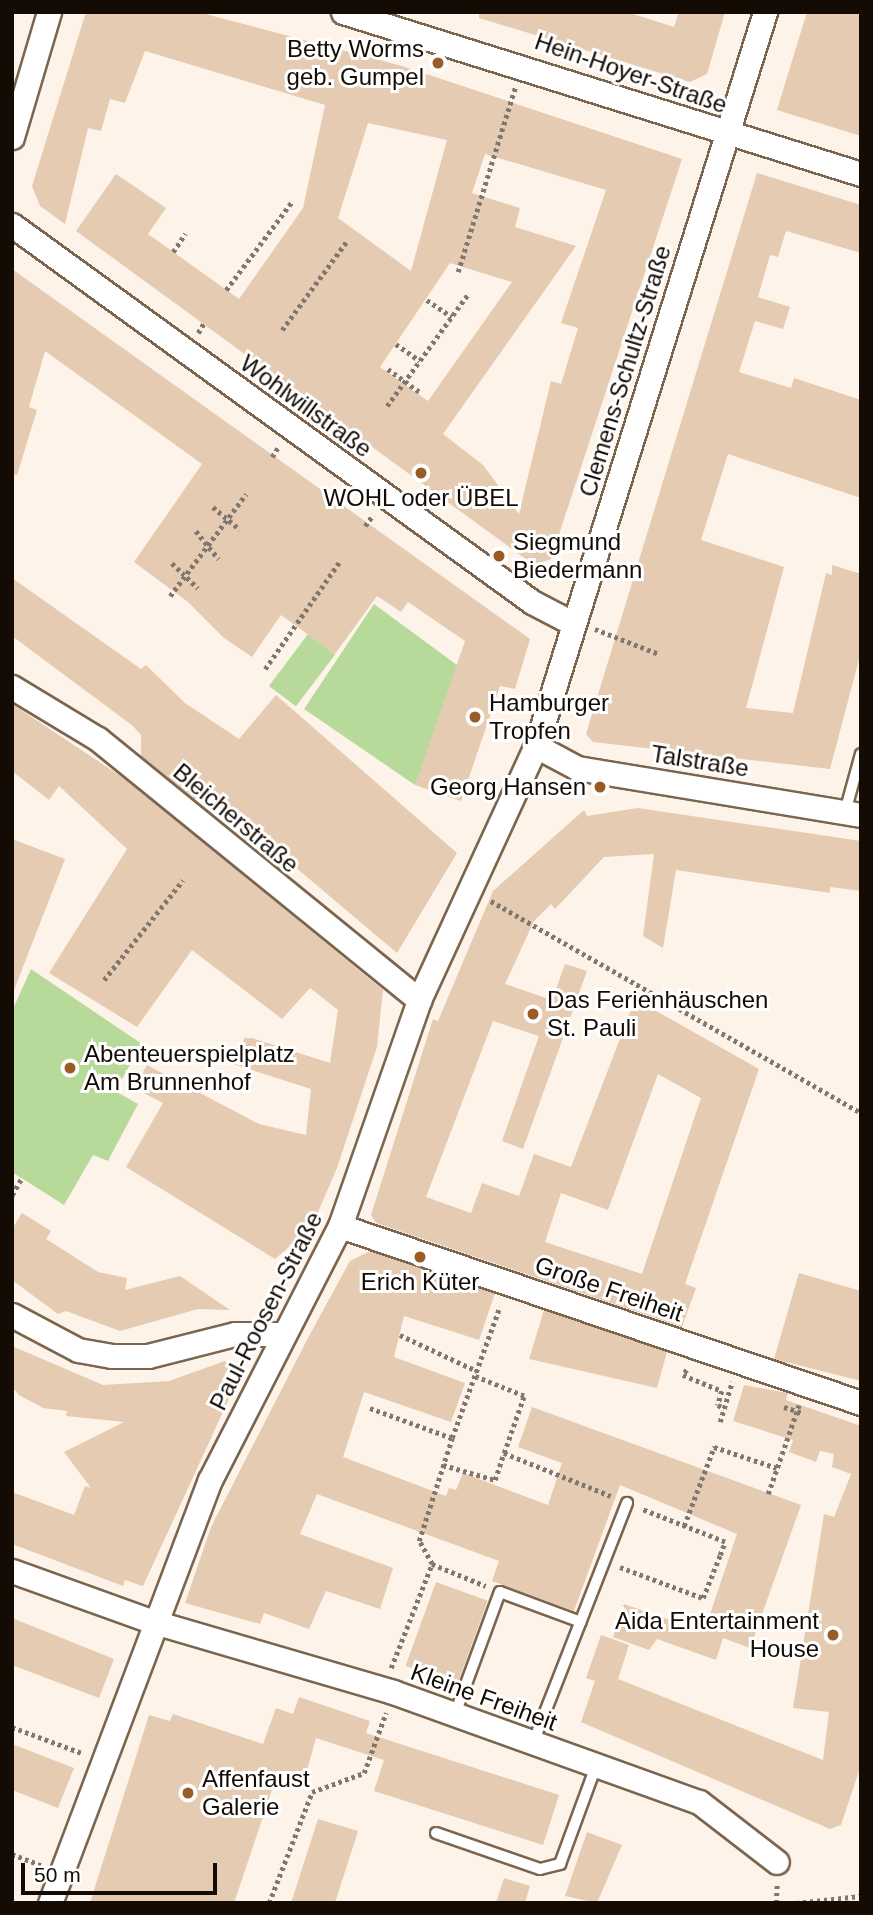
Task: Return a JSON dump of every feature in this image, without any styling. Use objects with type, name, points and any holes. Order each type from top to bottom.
[{"type":"street","points":[[12,137],[49,12]]},
{"type":"street","name":"Hein-Hoyer-Straße","points":[[343,12],[523,64],[727,133],[861,174]]},
{"type":"street","name":"Clemens-Schultz-Straße","points":[[536,746],[765,12]]},
{"type":"street","name":"Wohlwillstraße","points":[[12,225],[531,601],[574,623]]},
{"type":"street","name":"Bleicherstraße","points":[[12,687],[98,739],[419,1000]]},
{"type":"street","name":"Talstraße","points":[[536,746],[577,768],[853,813]]},
{"type":"street","name":"Paul-Roosen-Straße","points":[[50,1903],[154,1622],[210,1480],[340,1226],[419,1000],[536,746]]},
{"type":"street","name":"Große Freiheit","points":[[340,1226],[861,1403]]},
{"type":"street","points":[[12,1315],[78,1350],[112,1356],[148,1356],[235,1334],[283,1334]]},
{"type":"street","name":"Kleine Freiheit","points":[[12,1571],[154,1622],[388,1690],[699,1802],[778,1862]]},
{"type":"lane","points":[[853,813],[861,754]]},
{"type":"lane","points":[[533,1743],[627,1503]]},
{"type":"lane","points":[[455,1714],[500,1592],[581,1622]]},
{"type":"lane","points":[[436,1833],[540,1869],[560,1864],[596,1766]]},
{"type":"path","points":[[458,272],[523,64]]},
{"type":"path","points":[[226,290],[291,203]]},
{"type":"path","points":[[173,252],[185,234]]},
{"type":"path","points":[[282,330],[347,241]]},
{"type":"path","points":[[387,406],[468,294]]},
{"type":"path","points":[[427,300],[452,317]]},
{"type":"path","points":[[396,344],[420,360]]},
{"type":"path","points":[[388,369],[421,393]]},
{"type":"path","points":[[170,596],[246,494]]},
{"type":"path","points":[[213,507],[240,530]]},
{"type":"path","points":[[196,531],[219,558]]},
{"type":"path","points":[[265,669],[340,561]]},
{"type":"path","points":[[172,564],[198,588]]},
{"type":"path","points":[[574,623],[659,654]]},
{"type":"path","points":[[104,980],[183,880]]},
{"type":"path","points":[[469,889],[861,1113]]},
{"type":"path","points":[[12,1195],[22,1178]]},
{"type":"path","points":[[500,1592],[432,1564],[419,1541],[452,1438],[509,1282]]},
{"type":"path","points":[[400,1335],[524,1396],[495,1480],[443,1465]]},
{"type":"path","points":[[720,1422],[730,1390],[685,1369],[683,1375],[722,1391],[718,1405],[724,1408]]},
{"type":"path","points":[[768,1494],[800,1413],[800,1405]]},
{"type":"path","points":[[785,1406],[800,1413]]},
{"type":"path","points":[[370,1408],[452,1438]]},
{"type":"path","points":[[684,1526],[714,1447],[777,1468]]},
{"type":"path","points":[[605,1561],[703,1598],[720,1555]]},
{"type":"path","points":[[268,1903],[312,1792],[369,1767],[388,1690],[432,1564]]},
{"type":"path","points":[[12,1727],[103,1760]]},
{"type":"path","points":[[796,1903],[829,1894],[861,1896]]},
{"type":"green space","points":[[374,604],[461,668],[415,785],[304,709]]},
{"type":"green space","points":[[308,634],[335,654],[296,706],[269,686]]},
{"type":"green space","name":"Abenteuerspielplatz Am Brunnenhof","points":[[31,969],[142,1044],[115,1091],[138,1104],[108,1161],[93,1155],[64,1205],[12,1172],[12,1011]]},
{"type":"building","points":[[86,12],[198,12],[402,66],[682,159],[551,559],[534,565],[76,231],[116,174],[166,208],[148,234],[239,299],[303,208],[325,105],[145,51],[125,103],[110,99],[101,131],[88,128],[65,224],[40,206],[32,186]],"holes":[[[368,123],[447,140],[411,271],[338,218]],[[485,154],[606,190],[561,323],[578,328],[561,384],[551,381],[519,514],[483,465],[443,434],[576,246],[515,227],[520,208],[472,193]],[[450,263],[512,282],[428,401],[380,367]]]},
{"type":"building","points":[[479,12],[627,12],[674,27],[679,12],[725,12],[707,74],[690,82],[479,18]]},
{"type":"building","points":[[807,12],[861,12],[861,136],[777,110]]},
{"type":"building","points":[[757,173],[861,205],[861,253],[786,231],[778,257],[770,255],[758,297],[790,307],[783,329],[755,321],[739,372],[791,388],[794,378],[861,400],[861,498],[728,454],[701,540],[784,567],[746,708],[793,713],[826,573],[832,575],[832,565],[861,574],[861,652],[830,769],[593,742],[586,734]]},
{"type":"building","points":[[12,269],[530,639],[515,689],[500,686],[461,801],[415,785],[465,641],[408,602],[401,612],[377,596],[335,654],[281,615],[252,657],[224,638],[188,602],[134,562],[202,464],[45,351],[29,407],[37,410],[17,475],[12,474]]},
{"type":"building","points":[[12,578],[141,669],[146,665],[185,703],[239,739],[276,695],[457,853],[397,953],[204,790],[195,800],[141,756],[141,735],[133,726],[12,636]]},
{"type":"building","points":[[12,704],[128,781],[383,990],[377,1047],[337,1168],[311,1228],[275,1259],[126,1167],[163,1103],[134,1088],[147,1065],[259,1124],[306,1135],[311,1089],[230,1063],[245,1038],[252,1038],[330,1063],[338,1010],[310,988],[282,1019],[192,950],[137,1027],[49,973],[127,849],[59,786],[49,800],[12,771]]},
{"type":"building","points":[[638,808],[861,841],[861,891],[830,887],[830,893],[676,870],[663,948],[643,936],[654,854],[604,857],[555,909],[551,904],[534,921],[505,984],[552,1000],[565,964],[587,971],[523,1149],[502,1141],[539,1036],[493,1021],[426,1197],[471,1213],[482,1183],[519,1196],[534,1154],[571,1167],[635,999],[759,1069],[685,1284],[696,1288],[682,1327],[376,1223],[371,1215],[433,1019],[438,1021],[493,891],[584,810],[587,816]],"holes":[[[658,1074],[701,1098],[642,1274],[545,1242],[561,1193],[608,1210]]]},
{"type":"building","points":[[12,839],[65,859],[14,990],[12,990]]},
{"type":"building","points":[[22,1213],[51,1231],[46,1239],[98,1272],[127,1278],[125,1290],[180,1276],[230,1310],[198,1309],[120,1331],[66,1311],[58,1314],[12,1280],[12,1229]]},
{"type":"building","points":[[370,1251],[495,1293],[479,1340],[404,1316],[394,1357],[465,1383],[451,1422],[364,1392],[343,1457],[446,1496],[449,1488],[456,1490],[463,1473],[548,1505],[562,1463],[518,1447],[532,1407],[801,1505],[750,1648],[723,1638],[716,1660],[657,1639],[649,1650],[613,1637],[624,1604],[704,1632],[737,1534],[620,1485],[574,1611],[492,1581],[499,1561],[317,1494],[300,1534],[393,1568],[380,1609],[326,1591],[309,1629],[264,1613],[260,1624],[185,1603],[211,1527],[308,1338],[350,1261]]},
{"type":"building","points":[[799,1273],[861,1291],[861,1381],[774,1359]]},
{"type":"building","points":[[544,1310],[667,1352],[657,1388],[529,1359]]},
{"type":"building","points":[[12,1346],[103,1385],[169,1381],[225,1361],[240,1375],[143,1586],[125,1580],[123,1586],[12,1544],[12,1492],[74,1515],[85,1486],[91,1488],[64,1452],[124,1422],[66,1416],[67,1411],[43,1408],[19,1395],[12,1387]]},
{"type":"building","points":[[744,1385],[788,1393],[786,1400],[861,1426],[861,1765],[841,1825],[830,1829],[581,1722],[595,1681],[586,1678],[601,1635],[629,1645],[618,1679],[823,1760],[829,1712],[793,1708],[824,1514],[834,1517],[851,1474],[832,1467],[834,1454],[820,1451],[816,1462],[789,1452],[793,1440],[733,1421]]},
{"type":"building","points":[[436,1582],[488,1601],[457,1684],[406,1666]]},
{"type":"building","points":[[12,1618],[114,1659],[99,1698],[12,1665]]},
{"type":"building","points":[[299,1697],[370,1721],[366,1733],[559,1795],[543,1845],[374,1791],[384,1760],[316,1738],[304,1781],[278,1772],[234,1903],[90,1903],[149,1715],[170,1721],[173,1714],[263,1744],[276,1708],[293,1714]]},
{"type":"building","points":[[12,1744],[74,1768],[58,1808],[12,1790]]},
{"type":"building","points":[[318,1819],[358,1831],[335,1903],[291,1903]]},
{"type":"building","points":[[587,1832],[622,1845],[597,1903],[565,1896]]},
{"type":"building","points":[[504,1878],[530,1886],[525,1903],[496,1903]]},
{"type":"place","name":"Betty Worms geb. Gumpel","points":[[438,63]]},
{"type":"place","name":"WOHL oder ÜBEL","points":[[421,473]]},
{"type":"place","name":"Siegmund Biedermann","points":[[499,556]]},
{"type":"place","name":"Hamburger Tropfen","points":[[475,717]]},
{"type":"place","name":"Georg Hansen","points":[[600,787]]},
{"type":"place","name":"Das Ferienhäuschen St. Pauli","points":[[533,1014]]},
{"type":"place","name":"Abenteuerspielplatz Am Brunnenhof","points":[[70,1068]]},
{"type":"place","name":"Erich Küter","points":[[420,1257]]},
{"type":"place","name":"Aida Entertainment House","points":[[833,1635]]},
{"type":"place","name":"Affenfaust Galerie","points":[[188,1793]]}]
